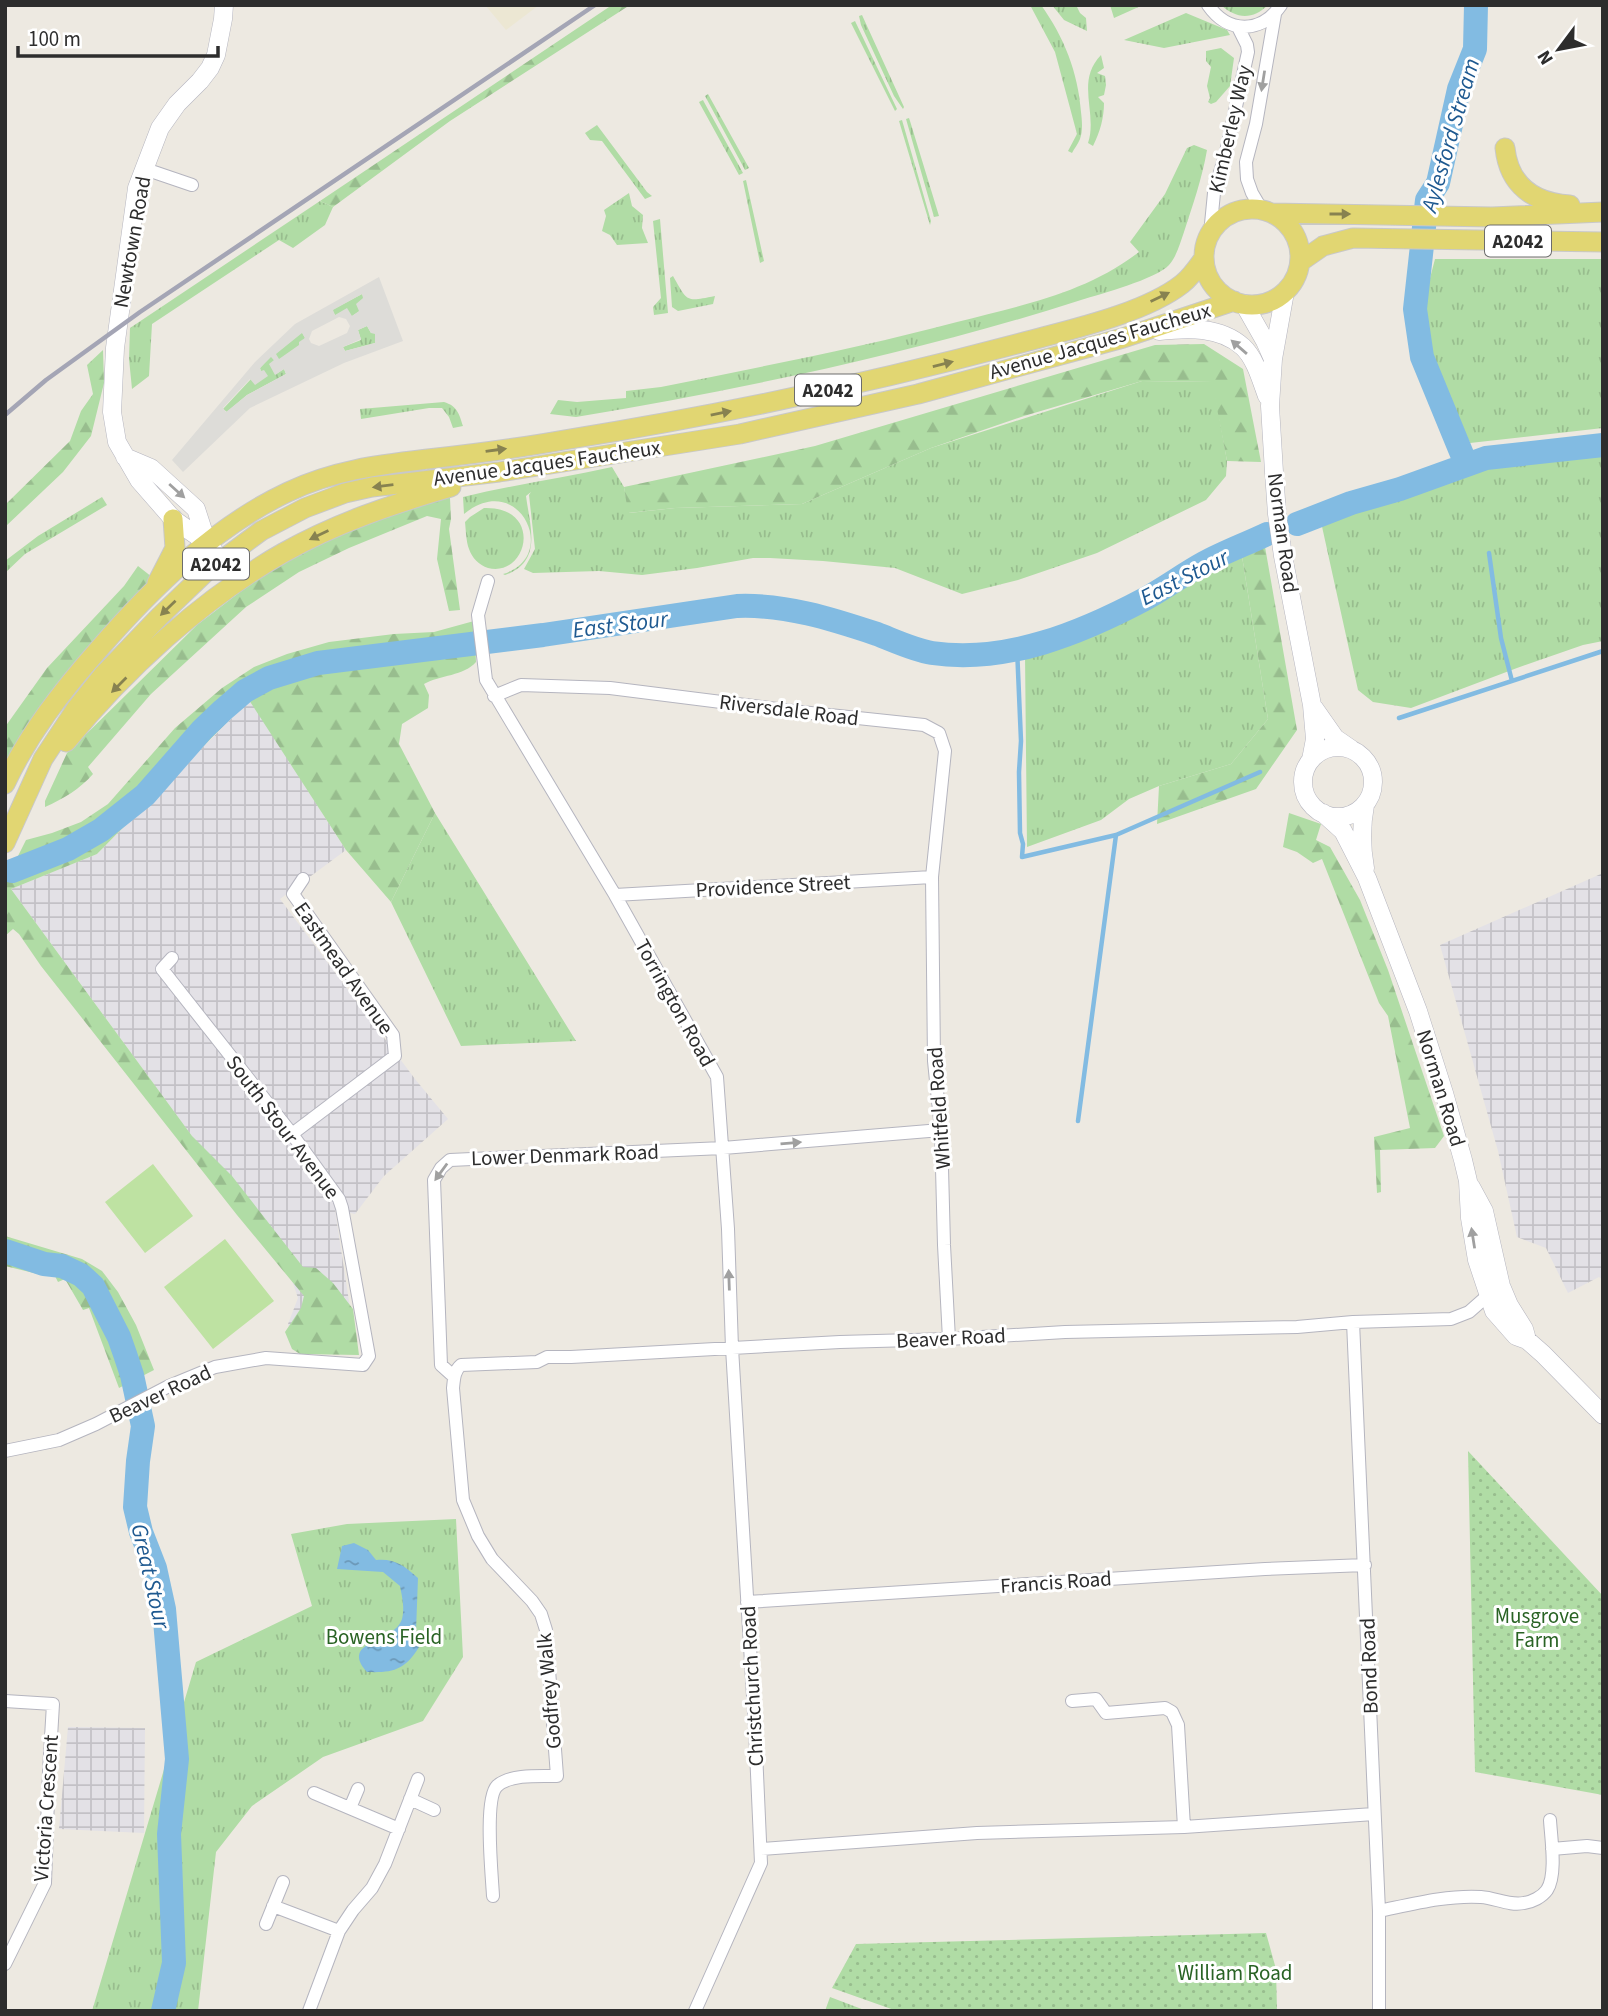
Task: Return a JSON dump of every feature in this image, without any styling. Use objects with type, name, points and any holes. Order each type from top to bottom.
[{"type":"main road","name":"Newtown Road","points":[[208,543],[173,519],[139,480],[117,442],[112,412],[114,360],[137,188],[160,128],[177,104],[210,68],[216,55],[224,5]]},
{"type":"main road","points":[[1506,148],[1512,175],[1533,196],[1553,204],[1603,210]]},
{"type":"main road","points":[[1247,209],[1267,212],[1284,222],[1299,247],[1300,262],[1292,283],[1273,300],[1258,304],[1239,303],[1222,294],[1206,272],[1205,246],[1210,234],[1219,222],[1232,213],[1247,209]]},
{"type":"main road","name":"A2042","points":[[1267,212],[1492,217],[1603,210]]},
{"type":"main road","name":"A2042","points":[[1300,262],[1323,246],[1353,238],[1603,242]]},
{"type":"main road","name":"Avenue Jacques Faucheux","points":[[5,784],[33,732],[52,704],[114,631],[208,543],[256,509],[288,492],[342,471],[562,441],[779,402],[942,364],[1057,334],[1135,309],[1185,282],[1204,258]]},
{"type":"main road","name":"Norman Road","points":[[1285,292],[1273,359],[1270,405],[1277,514],[1312,705],[1315,739],[1311,760]]},
{"type":"main road","points":[[1239,303],[1265,341],[1273,359]]},
{"type":"main road","name":"Avenue Jacques Faucheux","points":[[5,843],[43,759],[62,728],[104,674],[159,617],[221,560],[275,522],[323,500],[372,487],[499,472],[740,434],[918,394],[1239,303]]},
{"type":"main road","points":[[1137,333],[1189,329],[1209,330],[1226,336],[1244,347],[1258,371],[1270,405]]},
{"type":"main road","name":"Newtown Road","points":[[125,457],[151,468],[196,509],[208,543],[221,560]]},
{"type":"main road","points":[[21,807],[45,768],[106,698],[152,652],[202,608],[241,579],[282,553],[353,519],[499,472]]},
{"type":"main road","name":"Avenue Jacques Faucheux","points":[[152,593],[175,548],[173,519]]},
{"type":"main road","name":"Norman Road","points":[[1312,705],[1335,738],[1352,750]]},
{"type":"main road","points":[[1341,747],[1362,756],[1373,776],[1373,788],[1365,805],[1358,811],[1341,817],[1323,813],[1312,805],[1304,788],[1303,778],[1311,760],[1320,752],[1341,747]]},
{"type":"main road","name":"Norman Road","points":[[1365,805],[1362,847],[1367,878]]},
{"type":"main road","name":"Norman Road","points":[[1323,813],[1343,831],[1367,878],[1418,1011],[1468,1181],[1484,1211],[1494,1290]]},
{"type":"main road","points":[[1494,1290],[1502,1308],[1524,1329],[1527,1340],[1603,1415]]},
{"type":"street","points":[[1208,5],[1225,23],[1238,27],[1265,22],[1278,9]]},
{"type":"street","name":"Kimberley Way","points":[[1267,212],[1252,193],[1247,179],[1246,162],[1278,9]]},
{"type":"street","name":"Kimberley Way","points":[[1210,234],[1214,193],[1248,52],[1238,27]]},
{"type":"street","points":[[145,169],[192,185]]},
{"type":"street","name":"Torrington Road","points":[[488,581],[478,615],[485,680],[615,895],[717,1077],[732,1348]]},
{"type":"street","name":"Riversdale Road","points":[[494,696],[521,685],[610,688],[932,728],[939,733],[945,751],[932,877]]},
{"type":"street","name":"Providence Street","points":[[615,895],[932,877]]},
{"type":"street","name":"Whitfeld Road","points":[[932,877],[934,1061],[942,1130],[949,1339]]},
{"type":"street","name":"Eastmead Avenue","points":[[292,1134],[395,1056],[393,1035],[293,894],[303,879]]},
{"type":"street","name":"South Stour Avenue","points":[[173,958],[162,969],[292,1134],[339,1199],[369,1349],[366,1362]]},
{"type":"street","name":"Lower Denmark Road","points":[[455,1374],[451,1374],[441,1365],[434,1180],[450,1160],[723,1148],[942,1130]]},
{"type":"street","points":[[1469,1312],[1494,1290]]},
{"type":"street","name":"Beaver Road","points":[[455,1374],[461,1365],[537,1362],[547,1357],[1065,1332],[1297,1327],[1451,1319],[1469,1312],[1502,1308]]},
{"type":"street","name":"Bond Road","points":[[1353,1322],[1379,1911],[1379,2011]]},
{"type":"street","name":"Christchurch Road","points":[[695,2011],[761,1863],[732,1348]]},
{"type":"street","name":"Beaver Road","points":[[5,1451],[59,1440],[215,1367],[266,1358],[356,1365],[366,1362]]},
{"type":"street","name":"Godfrey Walk","points":[[455,1374],[453,1388],[463,1500],[478,1536],[492,1559],[541,1614],[546,1630],[557,1776],[532,1775],[513,1779],[498,1786],[492,1797],[490,1814],[493,1896]]},
{"type":"street","name":"Beaver Road","points":[[5,1445],[40,1445]]},
{"type":"street","name":"Francis Road","points":[[747,1602],[1365,1565]]},
{"type":"street","points":[[1072,1701],[1096,1699],[1106,1713],[1165,1709],[1172,1712],[1178,1725],[1184,1827]]},
{"type":"street","name":"Victoria Crescent","points":[[5,1701],[53,1704],[45,1883],[5,1964]]},
{"type":"street","points":[[309,2011],[339,1931],[353,1909],[372,1888],[385,1864],[418,1779]]},
{"type":"street","points":[[350,1808],[358,1790]]},
{"type":"street","points":[[314,1793],[399,1829]]},
{"type":"street","points":[[410,1799],[434,1810]]},
{"type":"street","points":[[761,1849],[977,1833],[1184,1827],[1374,1814]]},
{"type":"street","points":[[1379,1911],[1446,1898],[1483,1897],[1509,1904],[1533,1901],[1544,1893],[1550,1884],[1550,1820]]},
{"type":"street","points":[[1552,1849],[1587,1846],[1603,1848]]},
{"type":"street","points":[[266,1924],[282,1882]]},
{"type":"street","points":[[273,1906],[339,1931]]},
{"type":"shaded area","points":[[485,5],[539,5],[506,30]]},
{"type":"shaded area","points":[[379,277],[403,341],[344,363],[250,408],[183,472],[172,460],[255,362],[295,324]],"holes":[[[362,294],[363,298],[356,304],[359,311],[352,316],[347,308],[335,315],[333,310]],[[339,317],[346,319],[350,326],[347,333],[319,346],[311,343],[309,339],[312,331]],[[367,326],[371,333],[375,334],[375,343],[345,351],[343,347],[361,339],[358,330]],[[302,333],[305,338],[299,345],[279,359],[276,354]],[[271,357],[274,360],[269,364],[275,375],[284,369],[286,374],[247,395],[226,412],[223,408],[250,379],[255,385],[268,376],[264,370],[261,371],[260,368]]]},
{"type":"shaded area","points":[[250,700],[346,850],[280,899],[448,1119],[384,1176],[355,1214],[335,1210],[356,1347],[293,1342],[288,1324],[298,1298],[287,1266],[11,889],[97,854]]},
{"type":"shaded area","points":[[1603,873],[1603,1280],[1599,1277],[1568,1293],[1546,1248],[1517,1237],[1498,1151],[1440,945]]},
{"type":"shaded area","points":[[68,1727],[145,1728],[144,1833],[59,1829]]},
{"type":"green space","points":[[612,5],[630,5],[450,121],[333,207],[320,201]]},
{"type":"green space","points":[[1030,5],[1041,5],[1049,17],[1063,42],[1077,83],[1082,133],[1072,153],[1068,151],[1077,134],[1055,52]]},
{"type":"green space","points":[[1052,5],[1076,5],[1086,18],[1087,31],[1064,20]]},
{"type":"green space","points":[[1110,5],[1143,5],[1114,18]]},
{"type":"green space","points":[[1221,5],[1268,5],[1256,13],[1244,16]]},
{"type":"green space","points":[[1186,13],[1227,30],[1230,35],[1164,48],[1124,40]]},
{"type":"green space","points":[[862,15],[903,109],[894,96],[861,25],[859,16]]},
{"type":"green space","points":[[855,21],[897,109],[895,111],[851,23]]},
{"type":"green space","points":[[1221,48],[1234,58],[1230,86],[1211,104],[1208,102],[1210,98],[1207,86],[1211,67],[1206,61],[1206,51]]},
{"type":"green space","points":[[1101,55],[1104,68],[1097,73],[1105,76],[1106,85],[1104,95],[1098,97],[1104,103],[1103,114],[1093,146],[1088,143],[1091,120],[1088,87],[1093,65]]},
{"type":"green space","points":[[708,94],[749,168],[745,170],[705,96]]},
{"type":"green space","points":[[703,100],[743,173],[739,175],[700,104]]},
{"type":"green space","points":[[909,118],[939,216],[934,217],[906,119]]},
{"type":"green space","points":[[902,120],[931,221],[930,225],[899,121]]},
{"type":"green space","points":[[597,125],[652,196],[645,199],[602,141],[590,140],[585,133]]},
{"type":"green space","points":[[1194,145],[1207,150],[1178,249],[1169,265],[1141,281],[957,337],[831,368],[576,417],[550,414],[558,400],[577,402],[626,398],[626,391],[661,387],[883,340],[1029,303],[1074,288],[1097,278],[1139,252],[1130,242],[1165,194],[1187,148]]},
{"type":"green space","points":[[746,180],[764,261],[760,263],[743,181]]},
{"type":"green space","points":[[629,193],[632,206],[643,215],[642,228],[648,243],[617,245],[610,235],[602,231],[606,216],[604,210]]},
{"type":"green space","points":[[320,201],[333,207],[325,225],[293,248],[279,240],[152,324],[149,376],[132,389],[130,328]]},
{"type":"green space","points":[[660,219],[668,313],[654,315],[653,307],[661,298],[653,221]]},
{"type":"green space","points":[[1435,259],[1603,259],[1603,428],[1470,443],[1430,354],[1423,305]]},
{"type":"green space","points":[[673,276],[688,298],[715,296],[713,304],[678,311],[672,307],[670,278]]},
{"type":"green space","points":[[362,294],[364,298],[360,311],[352,316],[335,315],[332,310]]},
{"type":"green space","points":[[367,326],[371,333],[375,333],[375,343],[345,351],[343,347],[361,340],[358,330]]},
{"type":"green space","points":[[302,332],[305,338],[300,345],[279,360],[275,354]]},
{"type":"green space","points":[[1204,344],[1243,369],[1261,462],[1227,461],[1212,382],[1142,381],[1024,416],[931,448],[802,504],[675,508],[628,513],[624,487],[815,446],[1155,345]]},
{"type":"green space","points":[[103,350],[104,383],[91,436],[63,472],[5,527],[5,505],[70,441],[81,411],[93,394],[87,365]]},
{"type":"green space","points":[[271,356],[276,374],[284,369],[286,374],[247,395],[227,412],[223,409],[261,372],[260,368]]},
{"type":"green space","points":[[1142,381],[1213,382],[1227,461],[1226,476],[1206,500],[1097,553],[1018,580],[962,594],[895,568],[770,558],[753,558],[642,575],[599,571],[533,573],[524,569],[535,549],[529,495],[531,492],[526,496],[531,536],[526,521],[516,509],[501,502],[484,503],[464,514],[463,497],[612,467],[624,487],[629,513],[675,508],[802,504],[931,448]]},
{"type":"green space","points":[[444,402],[457,411],[463,426],[453,428],[442,408],[361,419],[360,409]]},
{"type":"green space","points":[[1603,452],[1603,641],[1583,645],[1517,668],[1411,708],[1373,702],[1358,690],[1321,522],[1462,472],[1533,458]]},
{"type":"green space","points":[[102,497],[107,505],[25,554],[5,573],[5,561],[38,536]]},
{"type":"green space","points":[[436,498],[450,498],[449,529],[460,610],[449,611],[437,559],[441,519],[427,516],[349,548],[299,572],[246,607],[151,694],[88,767],[93,774],[88,779],[71,793],[45,807],[45,801],[67,753],[197,625],[274,566],[370,517]]},
{"type":"green space","points":[[484,508],[503,510],[516,518],[522,529],[520,553],[513,563],[502,568],[482,565],[474,558],[468,546],[465,522]]},
{"type":"green space","points":[[531,536],[529,552],[525,562],[517,569],[503,574],[520,565],[529,551]]},
{"type":"green space","points":[[1264,541],[1297,730],[1256,789],[1157,824],[1159,786],[1231,764],[1268,719],[1241,550]]},
{"type":"green space","points":[[1241,550],[1268,719],[1231,764],[1159,786],[1129,799],[1101,820],[1027,847],[1025,654],[1141,613]]},
{"type":"green space","points":[[138,566],[152,577],[146,588],[44,705],[5,762],[5,727],[47,668],[124,586]]},
{"type":"green space","points":[[474,621],[476,662],[458,673],[424,684],[429,695],[428,708],[402,724],[399,744],[435,813],[391,902],[346,850],[249,700],[97,854],[11,889],[192,1136],[232,1176],[303,1267],[316,1268],[333,1283],[353,1309],[359,1355],[300,1354],[292,1349],[285,1332],[301,1308],[304,1296],[237,1215],[41,966],[19,934],[13,929],[5,936],[5,882],[26,840],[81,822],[108,804],[175,728],[222,688],[254,667],[329,642],[434,632]]},
{"type":"green space","points":[[435,813],[576,1041],[461,1046],[391,902]]},
{"type":"green space","points":[[1289,813],[1321,824],[1316,840],[1330,847],[1360,900],[1388,970],[1444,1136],[1435,1148],[1380,1150],[1381,1192],[1377,1193],[1374,1137],[1410,1128],[1388,1016],[1379,1003],[1322,859],[1313,863],[1297,852],[1283,847]]},
{"type":"green space","points":[[153,1164],[193,1216],[145,1253],[105,1202]]},
{"type":"green space","points":[[5,1236],[82,1259],[102,1271],[118,1292],[136,1325],[154,1370],[119,1388],[89,1308],[83,1310],[65,1279],[58,1282],[55,1276],[5,1266]]},
{"type":"green space","points":[[225,1239],[274,1301],[213,1349],[164,1287]]},
{"type":"green space","name":"Musgrove Farm","points":[[1468,1451],[1603,1596],[1603,1795],[1475,1772]]},
{"type":"green space","name":"Bowens Field","points":[[456,1519],[463,1657],[423,1721],[323,1757],[252,1806],[216,1852],[198,2011],[92,2011],[196,1662],[312,1606],[291,1534],[347,1524]]},
{"type":"green space","name":"William Road","points":[[1266,1933],[1276,1969],[1277,2011],[897,2011],[832,1988],[856,1944]]},
{"type":"green space","points":[[830,1997],[867,2011],[825,2011]]},
{"type":"water","points":[[354,1543],[368,1550],[376,1560],[399,1564],[418,1578],[416,1631],[419,1647],[409,1661],[391,1671],[367,1672],[360,1662],[360,1654],[364,1648],[397,1627],[402,1619],[400,1586],[383,1572],[337,1569],[342,1546]]},
{"type":"waterway","name":"Aylesford Stream","points":[[1466,464],[1422,357],[1415,309],[1427,200],[1438,183],[1459,89],[1475,49],[1476,5]]},
{"type":"waterway","name":"East Stour","points":[[1297,524],[1486,458],[1603,445]]},
{"type":"waterway","name":"East Stour","points":[[12,871],[68,849],[101,830],[145,795],[202,730],[245,691],[269,678],[318,663],[543,635],[737,606],[773,607],[826,618],[932,653],[988,654],[1042,643],[1121,612],[1197,567],[1267,534]]},
{"type":"waterway","points":[[1489,553],[1501,638],[1512,681]]},
{"type":"waterway","points":[[1017,648],[1022,857],[1116,835],[1260,772]]},
{"type":"waterway","points":[[1399,718],[1603,651]]},
{"type":"waterway","points":[[1078,1121],[1116,835]]},
{"type":"waterway","name":"Great Stour","points":[[5,1251],[44,1264],[62,1266],[81,1275],[93,1286],[119,1337],[132,1375],[143,1426],[135,1507],[155,1568],[164,1609],[177,1759],[169,1834],[174,1963],[163,2011]]},
{"type":"railway","points":[[5,415],[46,380],[140,312],[595,5]]}]
